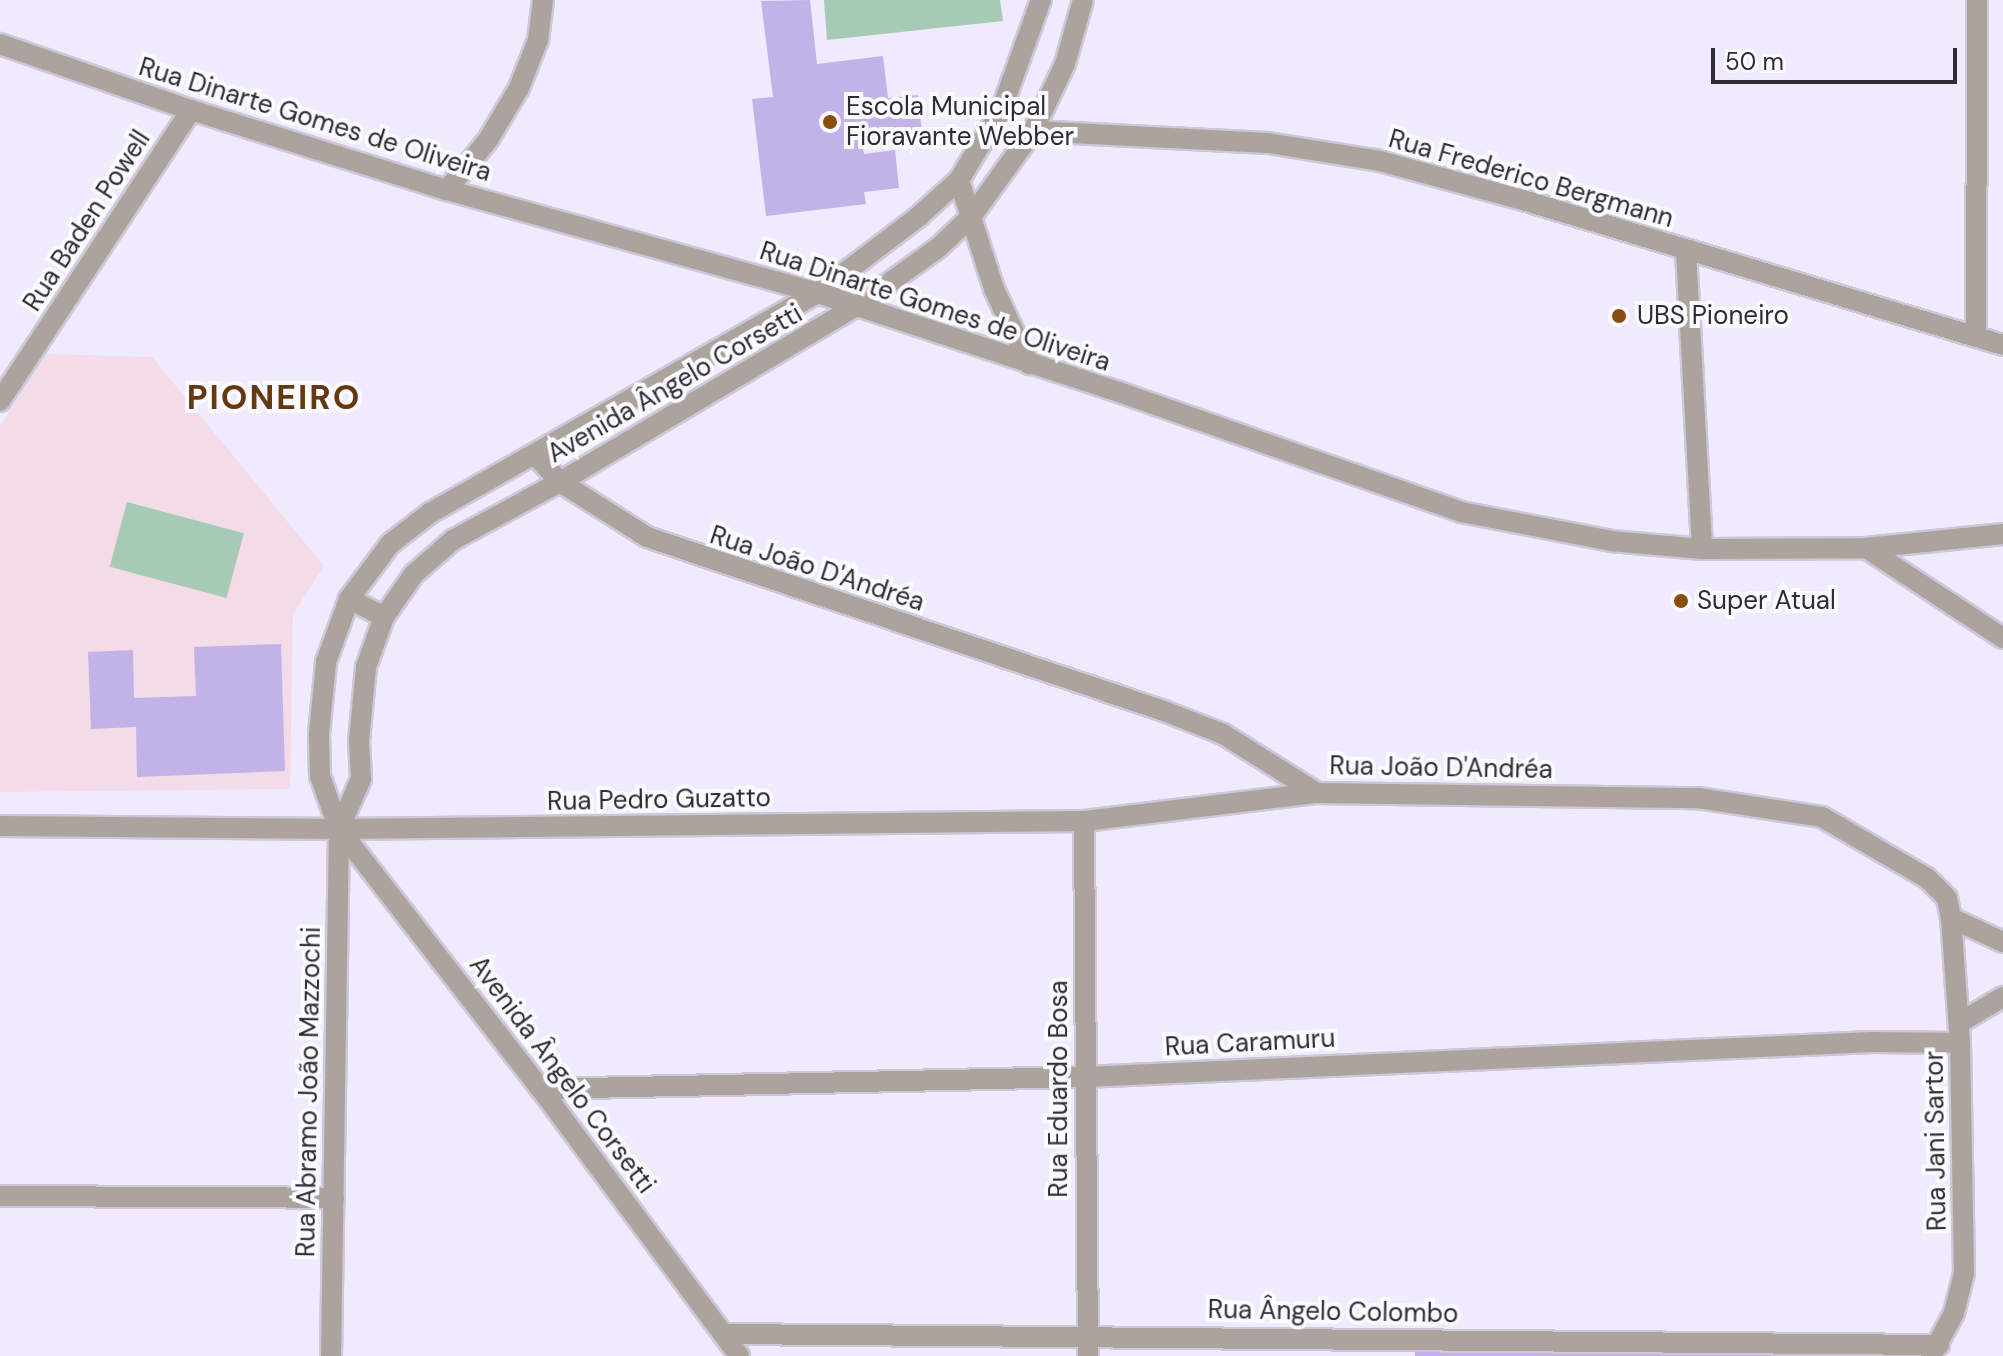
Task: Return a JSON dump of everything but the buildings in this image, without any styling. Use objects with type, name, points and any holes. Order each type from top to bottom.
[{"type":"street","points":[[447,190],[488,140],[519,88],[538,40],[543,0]]},
{"type":"street","name":"Avenida Ângelo Corsetti","points":[[320,776],[319,734],[326,662],[349,599],[390,544],[430,513],[536,456],[818,293],[918,217],[959,180],[1001,111],[1041,0]]},
{"type":"street","name":"Avenida Ângelo Corsetti","points":[[361,779],[359,741],[366,667],[384,617],[414,574],[453,540],[560,482],[857,306],[939,247],[971,217],[1033,131],[1065,64],[1083,0]]},
{"type":"street","points":[[1976,335],[1977,0]]},
{"type":"street","name":"Rua Dinarte Gomes de Oliveira","points":[[0,44],[191,110],[447,190],[818,293],[1461,512],[1611,541],[1702,549],[1866,548],[2003,534]]},
{"type":"street","name":"Rua Baden Powell","points":[[0,401],[191,110]]},
{"type":"street","name":"Rua Frederico Bergmann","points":[[1033,131],[1268,143],[1380,161],[1523,200],[2003,345]]},
{"type":"street","points":[[959,180],[994,289],[1029,364]]},
{"type":"street","points":[[1686,251],[1702,549]]},
{"type":"street","name":"Rua João D'Andréa","points":[[536,456],[560,482],[619,522],[680,551],[1164,711],[1223,734],[1317,793],[1698,798],[1822,817],[1927,878],[1947,898],[1951,918]]},
{"type":"street","points":[[1866,548],[2003,638]]},
{"type":"street","points":[[349,599],[384,617]]},
{"type":"street","name":"Rua Abramo João Mazzochi","points":[[320,776],[339,829],[331,1356]]},
{"type":"street","name":"Rua Abramo João Mazzochi","points":[[339,829],[361,779]]},
{"type":"street","name":"Rua Pedro Guzatto","points":[[0,826],[339,829],[1084,821],[1317,793]]},
{"type":"street","name":"Rua Eduardo Bosa","points":[[1084,821],[1088,1356]]},
{"type":"street","name":"Avenida Ângelo Corsetti","points":[[339,829],[541,1089],[726,1334],[739,1356]]},
{"type":"street","points":[[1951,918],[2003,942]]},
{"type":"street","name":"Rua Jani Sartor","points":[[1935,1350],[1954,1313],[1964,1273],[1960,1033],[1951,918]]},
{"type":"street","points":[[1960,1033],[2003,997]]},
{"type":"street","name":"Rua Caramuru","points":[[541,1089],[1084,1077],[1856,1042],[1960,1033]]},
{"type":"street","points":[[0,1196],[334,1198]]},
{"type":"street","name":"Rua Ângelo Colombo","points":[[726,1334],[1088,1335],[1935,1350]]},
{"type":"shaded area","points":[[46,354],[152,357],[324,566],[293,614],[290,789],[0,792],[0,426]]},
{"type":"green space","points":[[824,0],[1000,0],[1003,21],[827,40]]},
{"type":"green space","points":[[127,502],[244,533],[227,598],[110,567]]},
{"type":"place","name":"Escola Municipal Fioravante Webber","points":[[830,122]]},
{"type":"place","name":"UBS Pioneiro","points":[[1619,316]]},
{"type":"place","name":"Super Atual","points":[[1681,601]]},
{"type":"district","name":"PIONEIRO","points":[[274,398]]}]
